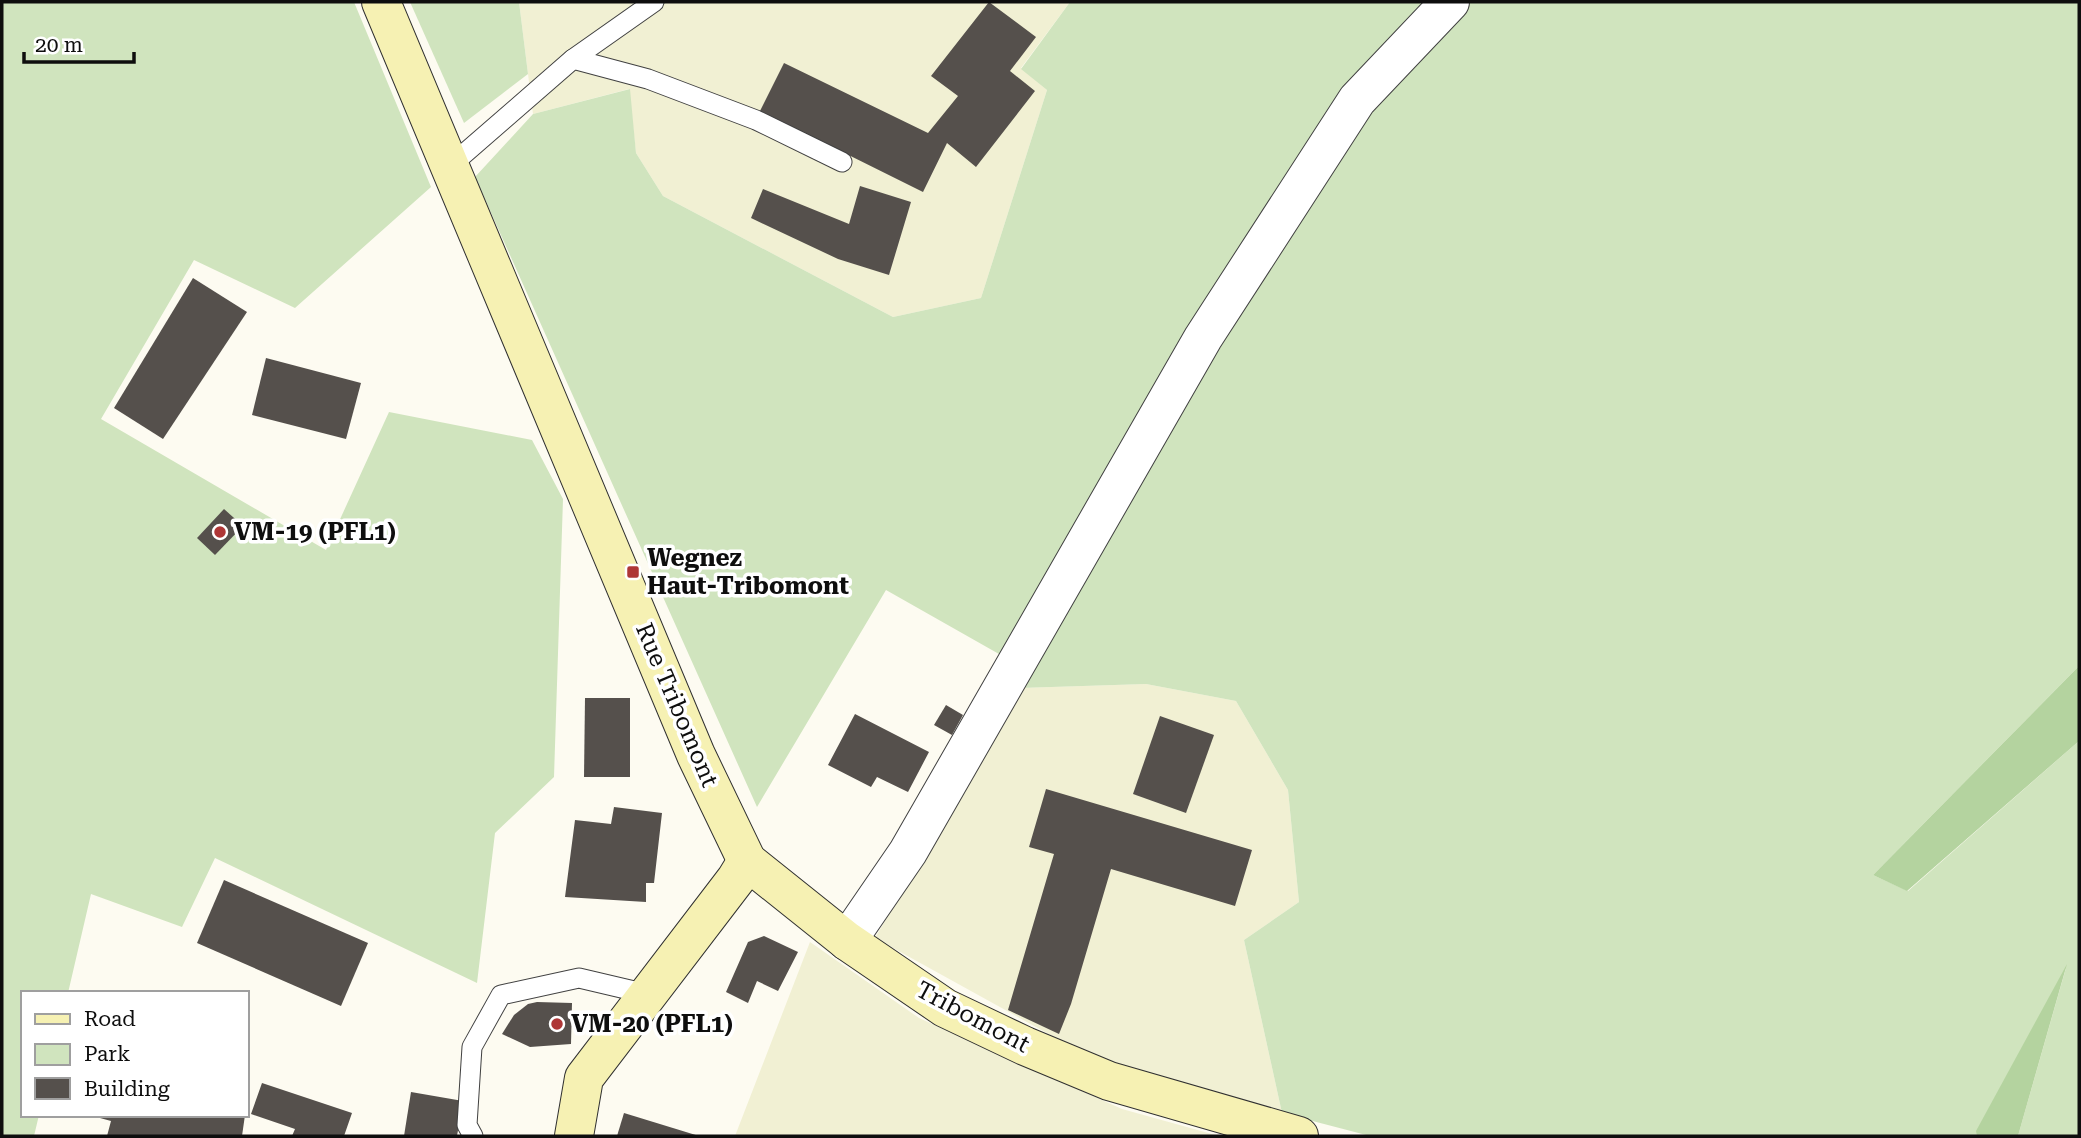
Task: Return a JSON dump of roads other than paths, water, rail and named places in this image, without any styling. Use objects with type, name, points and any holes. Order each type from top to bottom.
[{"type":"street","name":"Rue Tribomont","points":[[381,2],[696,755],[747,861]]},
{"type":"street","points":[[847,941],[908,852],[1203,338],[1357,100],[1450,2]]},
{"type":"street","points":[[574,1136],[584,1078],[747,861]]},
{"type":"street","name":"Tribomont","points":[[747,861],[847,941],[946,1008],[1025,1046],[1109,1081],[1299,1136]]},
{"type":"lane","points":[[450,166],[573,59],[654,2]]},
{"type":"lane","points":[[573,59],[649,79],[756,120],[842,162]]},
{"type":"lane","points":[[473,1136],[467,1125],[472,1047],[501,995],[579,978],[647,994]]},
{"type":"place","name":"VM-19 (PFL1)","points":[[220,532]]},
{"type":"place","name":"Wegnez Haut-Tribomont","points":[[633,572]]},
{"type":"place","name":"VM-20 (PFL1)","points":[[557,1024]]}]
